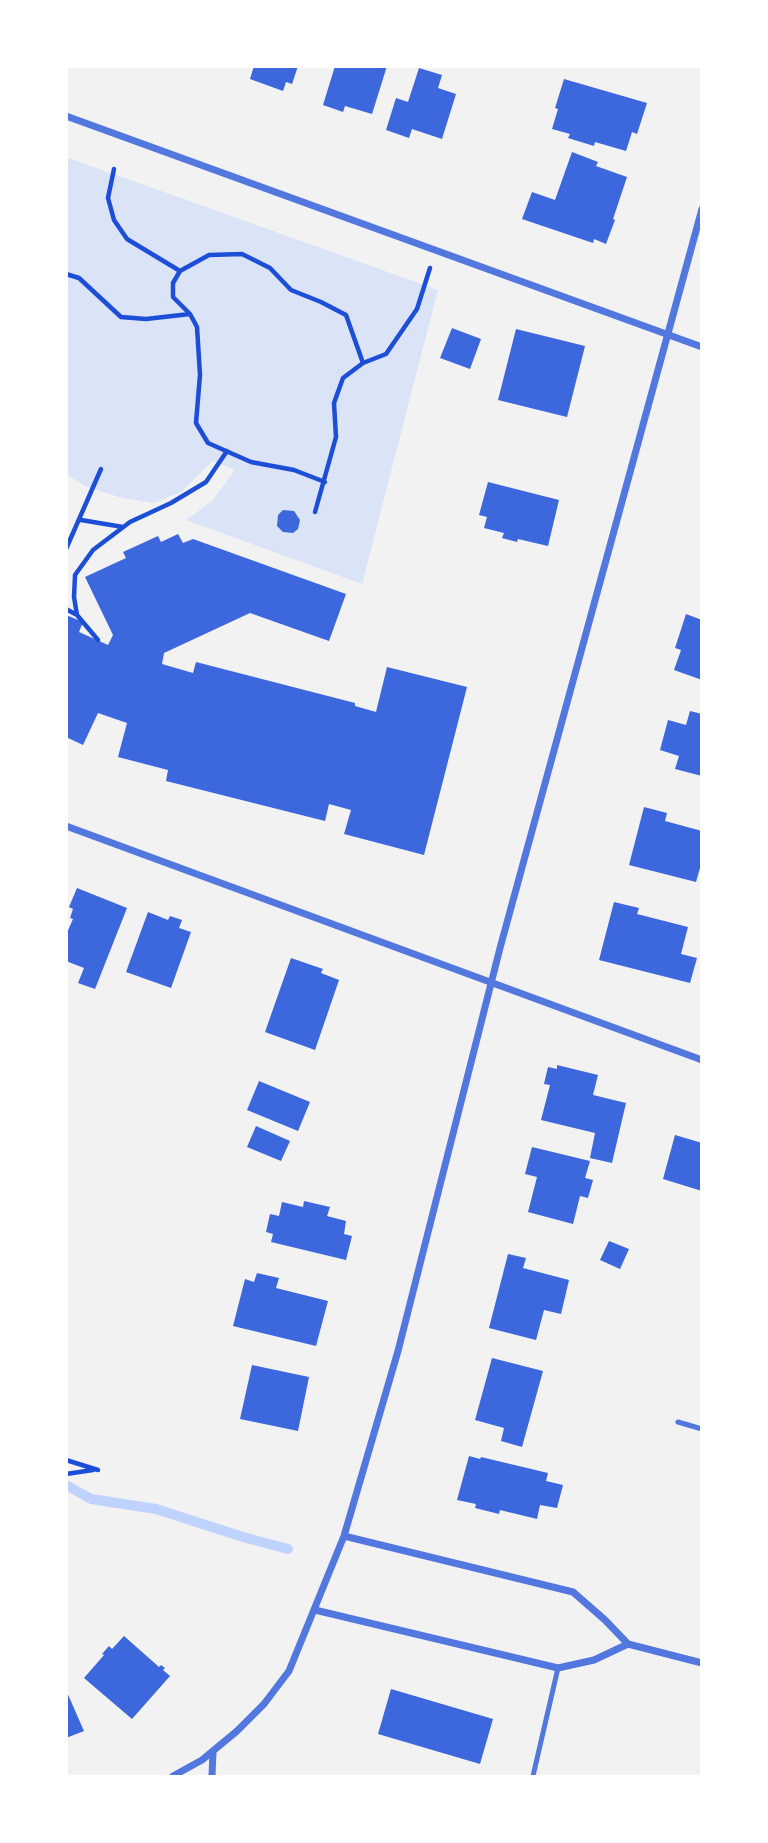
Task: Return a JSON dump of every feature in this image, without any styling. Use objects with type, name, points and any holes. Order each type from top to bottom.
[{"type":"street","points":[[66,116],[702,347]]},
{"type":"street","points":[[173,1776],[202,1760],[237,1731],[264,1704],[289,1671],[344,1536],[398,1351],[491,982],[702,209]]},
{"type":"street","points":[[66,826],[702,1060]]},
{"type":"street","points":[[344,1536],[573,1592],[628,1644],[702,1663]]},
{"type":"street","points":[[315,1609],[558,1668],[594,1660],[628,1644]]},
{"type":"street","points":[[212,1776],[213,1751]]},
{"type":"lane","points":[[678,1422],[702,1429]]},
{"type":"lane","points":[[533,1776],[558,1668]]},
{"type":"path","points":[[114,169],[108,198],[114,220],[127,239],[180,271]]},
{"type":"path","points":[[315,512],[336,437],[334,403],[343,378],[363,363],[386,354],[417,309],[436,251]]},
{"type":"path","points":[[324,482],[294,470],[251,462],[208,443],[196,423],[200,375],[197,327],[190,314],[173,297],[173,283],[180,271],[209,255],[242,254],[270,268],[291,290],[346,315],[363,363]]},
{"type":"path","points":[[66,274],[79,278],[121,317],[146,319],[190,314]]},
{"type":"path","points":[[66,581],[75,575],[93,550],[130,522],[171,503],[206,482],[227,452]]},
{"type":"path","points":[[66,550],[101,469]]},
{"type":"path","points":[[80,520],[123,527]]},
{"type":"path","points":[[75,575],[77,615]]},
{"type":"path","points":[[66,609],[77,615],[98,640]]},
{"type":"path","points":[[66,1460],[98,1470],[66,1474]]},
{"type":"shaded area","points":[[66,157],[438,290],[362,584],[186,520],[212,501],[235,470],[213,461],[181,492],[154,503],[122,498],[85,486],[67,475]]},
{"type":"building","points":[[254,66],[298,66],[292,84],[286,82],[283,91],[250,79]]},
{"type":"building","points":[[335,66],[387,66],[372,114],[345,106],[343,112],[323,105]]},
{"type":"building","points":[[419,68],[442,75],[438,88],[456,94],[442,139],[412,129],[409,138],[386,130],[396,98],[408,102]]},
{"type":"building","points":[[564,79],[647,103],[637,134],[632,132],[626,151],[595,142],[594,146],[568,138],[570,134],[552,129]]},
{"type":"building","points":[[572,152],[598,162],[596,166],[627,177],[606,244],[594,239],[593,243],[522,219],[532,192],[555,200]]},
{"type":"building","points":[[452,328],[481,339],[470,369],[440,358]]},
{"type":"building","points":[[516,329],[585,346],[567,417],[498,400]]},
{"type":"building","points":[[488,482],[559,500],[548,546],[502,538],[504,533],[484,528],[487,517],[479,515]]},
{"type":"building","points":[[283,510],[294,511],[300,520],[298,529],[293,533],[283,532],[277,526],[278,515]]},
{"type":"building","points":[[178,534],[183,543],[193,539],[346,594],[329,641],[250,613],[164,653],[162,664],[193,673],[196,662],[355,703],[355,706],[376,712],[387,667],[467,687],[424,855],[344,834],[351,810],[329,804],[325,821],[166,781],[168,770],[118,757],[127,723],[98,713],[83,745],[66,737],[66,615],[83,622],[79,632],[108,645],[113,635],[85,577],[126,558],[123,552],[158,536],[161,542]]},
{"type":"building","points":[[686,614],[702,620],[702,680],[674,670],[681,650],[675,648]]},
{"type":"building","points":[[690,711],[702,714],[702,776],[675,769],[679,756],[660,750],[668,720],[686,725]]},
{"type":"building","points":[[644,807],[667,813],[665,821],[702,831],[702,861],[696,882],[629,865]]},
{"type":"building","points":[[77,888],[127,908],[95,989],[78,983],[84,968],[66,961],[66,935],[73,919],[70,918],[73,909],[69,907]]},
{"type":"building","points":[[614,902],[639,908],[637,914],[688,927],[681,954],[697,958],[690,983],[599,960]]},
{"type":"building","points":[[148,912],[168,920],[170,916],[182,920],[179,928],[191,932],[171,988],[126,972]]},
{"type":"building","points":[[291,958],[323,969],[321,973],[339,980],[315,1050],[265,1032]]},
{"type":"building","points":[[557,1065],[598,1075],[593,1095],[626,1103],[612,1163],[590,1158],[595,1133],[541,1120],[550,1085],[544,1084],[548,1067],[557,1069]]},
{"type":"building","points":[[259,1081],[310,1102],[298,1131],[247,1110]]},
{"type":"building","points":[[256,1126],[290,1141],[281,1161],[247,1147]]},
{"type":"building","points":[[675,1135],[702,1143],[702,1191],[663,1179]]},
{"type":"building","points":[[532,1147],[590,1161],[585,1178],[593,1180],[588,1198],[580,1196],[573,1224],[528,1212],[537,1177],[525,1174]]},
{"type":"building","points":[[304,1201],[330,1207],[327,1216],[346,1221],[344,1234],[352,1236],[346,1260],[271,1242],[273,1234],[266,1232],[270,1214],[279,1216],[282,1202],[303,1207]]},
{"type":"building","points":[[609,1241],[629,1249],[620,1269],[600,1260]]},
{"type":"building","points":[[508,1254],[526,1258],[523,1268],[569,1280],[561,1314],[544,1310],[536,1340],[489,1328]]},
{"type":"building","points":[[257,1273],[279,1278],[276,1288],[328,1301],[316,1346],[233,1326],[245,1279],[254,1282]]},
{"type":"building","points":[[492,1358],[543,1371],[522,1447],[501,1441],[504,1428],[475,1420]]},
{"type":"building","points":[[252,1365],[309,1377],[298,1431],[240,1419]]},
{"type":"building","points":[[469,1456],[548,1473],[546,1481],[563,1485],[557,1508],[540,1505],[537,1519],[500,1510],[499,1514],[475,1508],[476,1504],[457,1500]]},
{"type":"building","points":[[124,1636],[159,1667],[161,1665],[165,1668],[163,1670],[170,1676],[132,1719],[84,1678],[109,1646],[112,1649]]},
{"type":"building","points":[[391,1689],[493,1719],[480,1764],[378,1734]]},
{"type":"building","points":[[66,1690],[84,1731],[66,1738]]},
{"type":"waterway","points":[[66,1485],[91,1499],[156,1509],[288,1549]]}]
